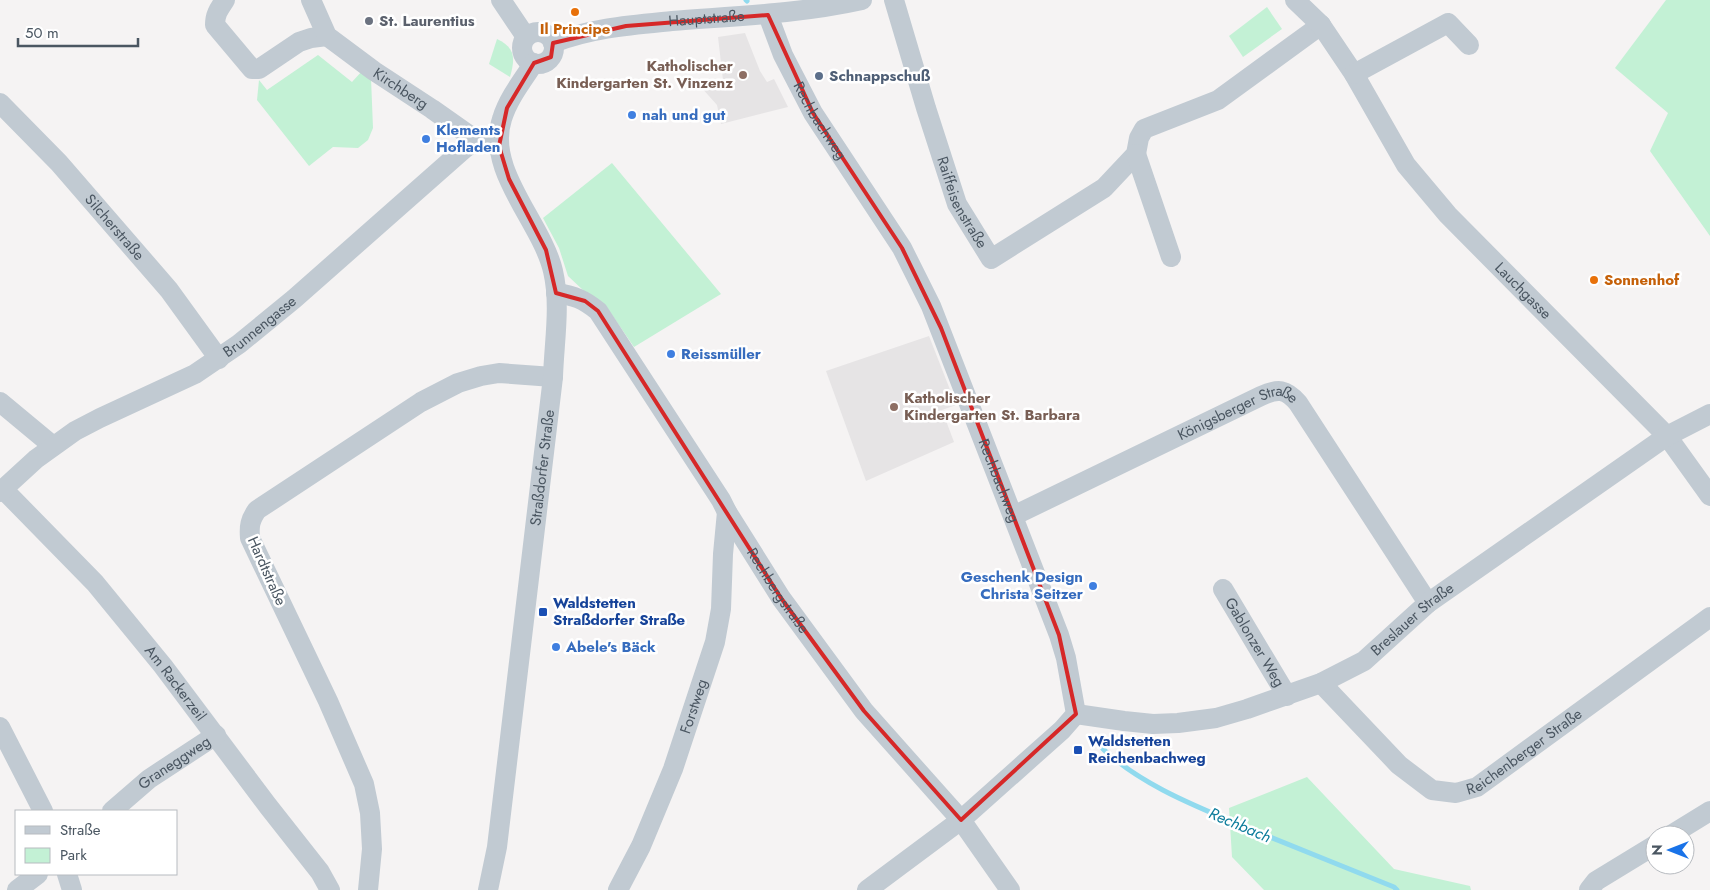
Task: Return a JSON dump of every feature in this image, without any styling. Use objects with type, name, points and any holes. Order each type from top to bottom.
[{"type":"street","points":[[225,0],[217,11],[214,25],[252,70],[259,69],[299,42],[327,36]]},
{"type":"street","name":"Kirchberg","points":[[311,0],[327,36],[374,71],[476,140]]},
{"type":"street","points":[[501,0],[526,37]]},
{"type":"street","name":"Hauptstraße","points":[[553,43],[582,33],[626,26],[768,15],[828,7],[862,0]]},
{"type":"street","name":"Raiffeisenstraße","points":[[894,0],[957,204],[991,259],[1104,188],[1136,154],[1139,138],[1144,129],[1218,100],[1321,25]]},
{"type":"street","name":"Lauchgasse","points":[[1295,0],[1321,25],[1354,74],[1406,165],[1448,215],[1667,436],[1710,496]]},
{"type":"street","name":"Rechbachweg","points":[[768,15],[783,56],[813,113],[902,248],[931,306],[1066,658],[1076,714]]},
{"type":"street","points":[[1354,74],[1448,23],[1468,45]]},
{"type":"street","points":[[540,32],[548,36],[553,43],[553,52],[548,60],[541,63],[527,60],[523,54],[523,43],[526,37],[534,33],[540,32]]},
{"type":"street","name":"Straßdorfer Straße","points":[[488,890],[501,819],[553,377],[556,293],[553,271],[546,250],[505,168],[499,146],[501,121],[506,108],[534,63]]},
{"type":"street","name":"Silcherstraße","points":[[0,103],[59,164],[169,290],[219,359]]},
{"type":"street","name":"Brunnengasse","points":[[1,491],[53,446],[75,431],[195,374],[219,359],[294,299],[476,140],[485,136],[499,134]]},
{"type":"street","points":[[1136,154],[1171,257]]},
{"type":"street","name":"Rechbergstraße","points":[[556,293],[572,295],[585,301],[598,311],[721,500],[781,598],[864,711],[961,820],[1010,890]]},
{"type":"street","name":"Hardtstraße","points":[[368,890],[372,849],[370,813],[364,784],[328,701],[250,538],[249,526],[252,516],[257,510],[421,402],[458,383],[480,376],[499,373],[553,377]]},
{"type":"street","name":"Königsberger Straße","points":[[1013,516],[1261,396],[1272,391],[1282,391],[1291,394],[1298,404],[1428,603]]},
{"type":"street","points":[[0,402],[53,446]]},
{"type":"street","name":"Breslauer Straße","points":[[1076,714],[1153,724],[1178,723],[1216,718],[1247,710],[1321,682],[1364,661],[1428,603],[1667,436],[1710,414]]},
{"type":"street","name":"Am Rackerzeil","points":[[1,491],[94,583],[163,666],[320,872],[330,890]]},
{"type":"street","name":"Forstweg","points":[[618,890],[641,846],[673,769],[715,642],[721,609],[727,512]]},
{"type":"street","name":"Gablonzer Weg","points":[[1223,589],[1287,696]]},
{"type":"street","name":"Reichenberger Straße","points":[[1321,682],[1399,765],[1432,790],[1456,793],[1476,787],[1710,617]]},
{"type":"street","points":[[867,890],[961,820],[1062,730],[1076,714]]},
{"type":"street","points":[[0,727],[42,810]]},
{"type":"street","name":"Graneggweg","points":[[113,810],[149,779],[216,735]]},
{"type":"street","points":[[1687,825],[1710,811]]},
{"type":"street","points":[[1589,890],[1596,881],[1645,851]]},
{"type":"street","points":[[17,890],[37,875]]},
{"type":"street","points":[[67,875],[72,890]]},
{"type":"highlighted area","points":[[768,15],[813,113],[902,248],[941,328],[1059,635],[1076,714],[961,820],[864,711],[781,598],[598,311],[585,301],[556,293],[546,250],[509,179],[499,146],[507,108],[534,63],[551,57],[553,43],[626,26]]},
{"type":"shaded area","name":"Katholischer Kindergarten St. Vinzenz","points":[[745,33],[760,71],[767,82],[774,79],[788,107],[721,124],[717,105],[700,86],[717,84],[717,81],[723,80],[718,37]]},
{"type":"shaded area","name":"Katholischer Kindergarten St. Barbara","points":[[929,336],[956,405],[942,410],[954,442],[866,481],[826,371]]},
{"type":"green space","points":[[1666,0],[1710,0],[1710,236],[1650,151],[1668,113],[1615,68]]},
{"type":"green space","points":[[1267,7],[1282,29],[1243,57],[1229,36]]},
{"type":"green space","points":[[497,39],[511,50],[513,65],[510,77],[489,64]]},
{"type":"green space","points":[[318,55],[352,82],[363,70],[371,78],[373,128],[368,140],[358,148],[333,147],[309,166],[257,100],[259,80],[267,90]]},
{"type":"green space","points":[[612,163],[721,294],[634,347],[606,306],[584,291],[568,276],[559,248],[543,218]]},
{"type":"green space","points":[[1307,777],[1394,869],[1470,886],[1471,890],[1264,890],[1232,857],[1229,808]]},
{"type":"waterway","name":"Rechbach","points":[[1095,741],[1130,771],[1172,795],[1394,887],[1397,890]]},
{"type":"place","name":"Il Principe","points":[[575,12]]},
{"type":"place","name":"St. Laurentius","points":[[369,21]]},
{"type":"place","name":"Katholischer Kindergarten St. Vinzenz","points":[[743,75]]},
{"type":"place","name":"Schnappschuß","points":[[819,76]]},
{"type":"place","name":"nah und gut","points":[[632,115]]},
{"type":"place","name":"Klements Hofladen","points":[[426,139]]},
{"type":"place","name":"Sonnenhof","points":[[1594,280]]},
{"type":"place","name":"Reissmüller","points":[[671,354]]},
{"type":"place","name":"Katholischer Kindergarten St. Barbara","points":[[894,407]]},
{"type":"place","name":"Geschenk Design Christa Seitzer","points":[[1093,586]]},
{"type":"place","name":"Waldstetten Straßdorfer Straße","points":[[543,612]]},
{"type":"place","name":"Abele's Bäck","points":[[556,647]]},
{"type":"place","name":"Waldstetten Reichenbachweg","points":[[1078,750]]}]
